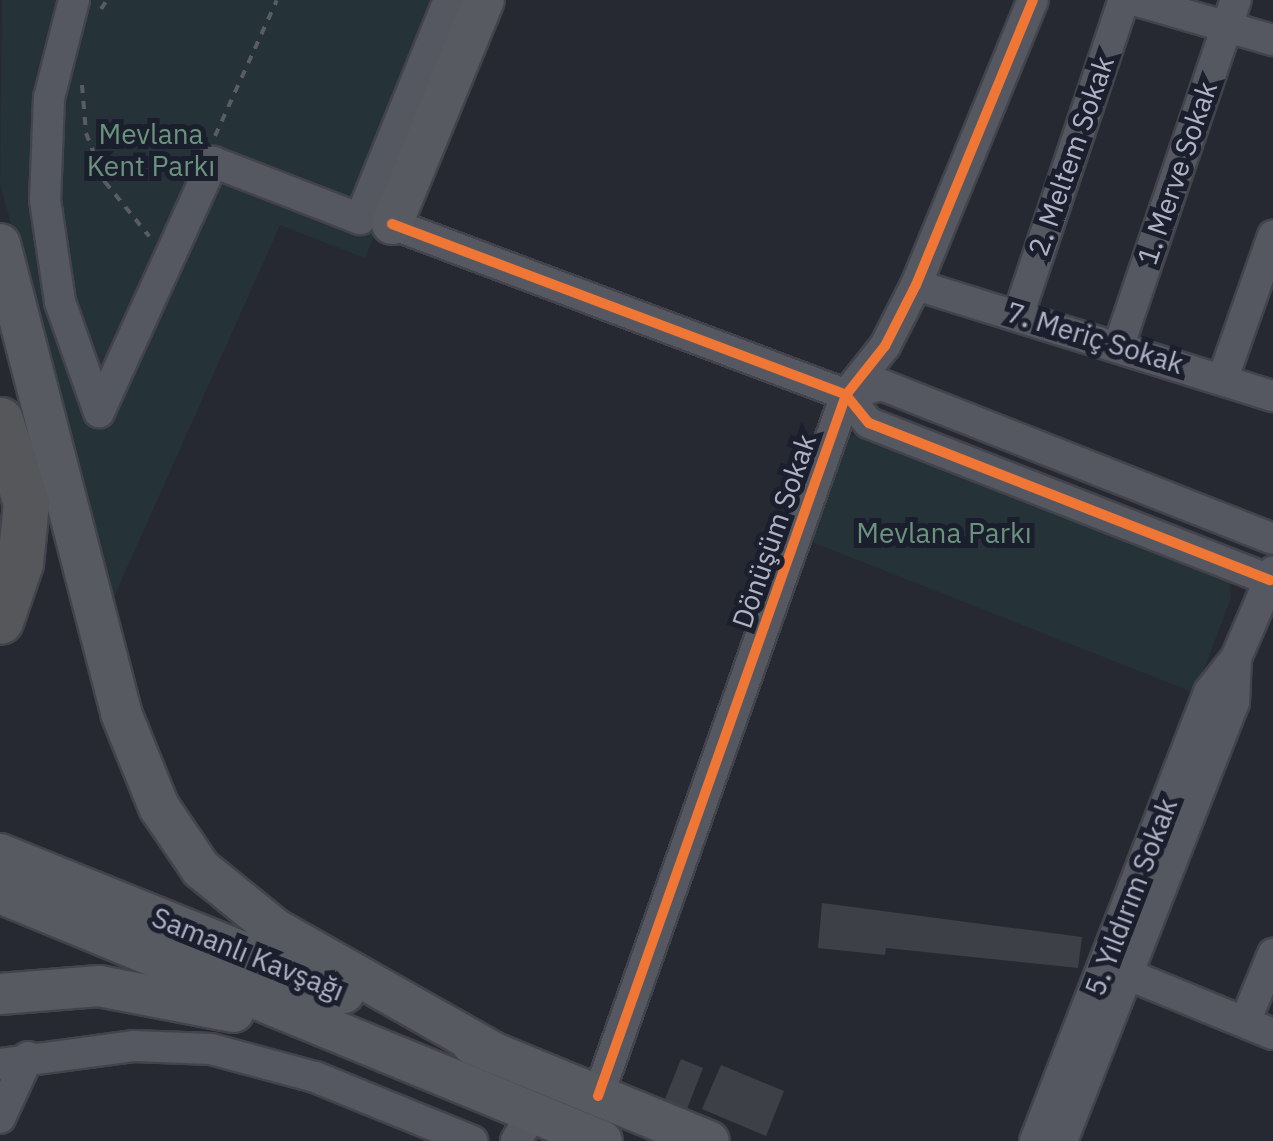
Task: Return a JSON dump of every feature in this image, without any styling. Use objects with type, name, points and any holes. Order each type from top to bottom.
[{"type":"highway","points":[[0,420],[26,503],[20,563],[0,621]]},
{"type":"main road","points":[[392,224],[484,0]]},
{"type":"main road","points":[[0,244],[121,713],[160,807],[201,870],[275,929],[488,1072],[524,1127],[602,1141]]},
{"type":"main road","name":"Samanlı Kavşağı","points":[[0,854],[488,1072]]},
{"type":"main road","name":"Samanlı Kavşağı","points":[[0,893],[488,1072]]},
{"type":"main road","points":[[0,994],[100,986],[194,999],[598,1096],[709,1141]]},
{"type":"street","points":[[86,7],[49,98],[45,200],[60,302],[99,412],[213,162],[360,219],[450,0]]},
{"type":"street","name":"Dönüşüm Sokak","points":[[598,1096],[846,395],[884,346],[916,285],[1032,0]]},
{"type":"street","name":"2. Meltem Sokak","points":[[1019,313],[1124,0]]},
{"type":"street","points":[[1134,0],[1232,13],[1273,40]]},
{"type":"street","name":"1. Merve Sokak","points":[[1118,345],[1232,13]]},
{"type":"street","points":[[392,224],[846,395],[870,423],[1272,576]]},
{"type":"street","points":[[1223,378],[1270,255]]},
{"type":"street","name":"7. Meriç Sokak","points":[[916,285],[1019,313],[1273,396]]},
{"type":"street","points":[[846,395],[882,385],[1273,539]]},
{"type":"street","name":"5. Yıldırım Sokak","points":[[1062,1141],[1209,692],[1236,658],[1272,576]]},
{"type":"street","points":[[1116,970],[1259,1028],[1273,954]]},
{"type":"street","name":"5. Yıldırım Sokak","points":[[1034,1141],[1116,970]]},
{"type":"street","points":[[0,1118],[14,1061],[133,1046],[212,1050],[315,1078],[472,1141]]},
{"type":"path","points":[[86,7],[107,0]]},
{"type":"path","points":[[82,70],[82,104],[94,157],[122,209],[153,240]]},
{"type":"green space","name":"Mevlana Kent Parkı","points":[[2,0],[467,0],[365,258],[280,225],[114,597],[0,184]]},
{"type":"green space","name":"Mevlana Parkı","points":[[854,435],[1230,583],[1231,598],[1195,693],[807,540],[841,438]]},
{"type":"building","points":[[822,903],[1082,937],[1078,968],[886,948],[885,955],[818,948]]},
{"type":"building","points":[[681,1059],[703,1068],[685,1114],[663,1104]]},
{"type":"building","points":[[721,1065],[784,1091],[766,1136],[702,1109]]},
{"type":"cycle path","points":[[598,1096],[846,395],[885,346],[916,285],[1033,0]]},
{"type":"cycle path","points":[[392,224],[846,395],[869,423],[1270,580]]}]
